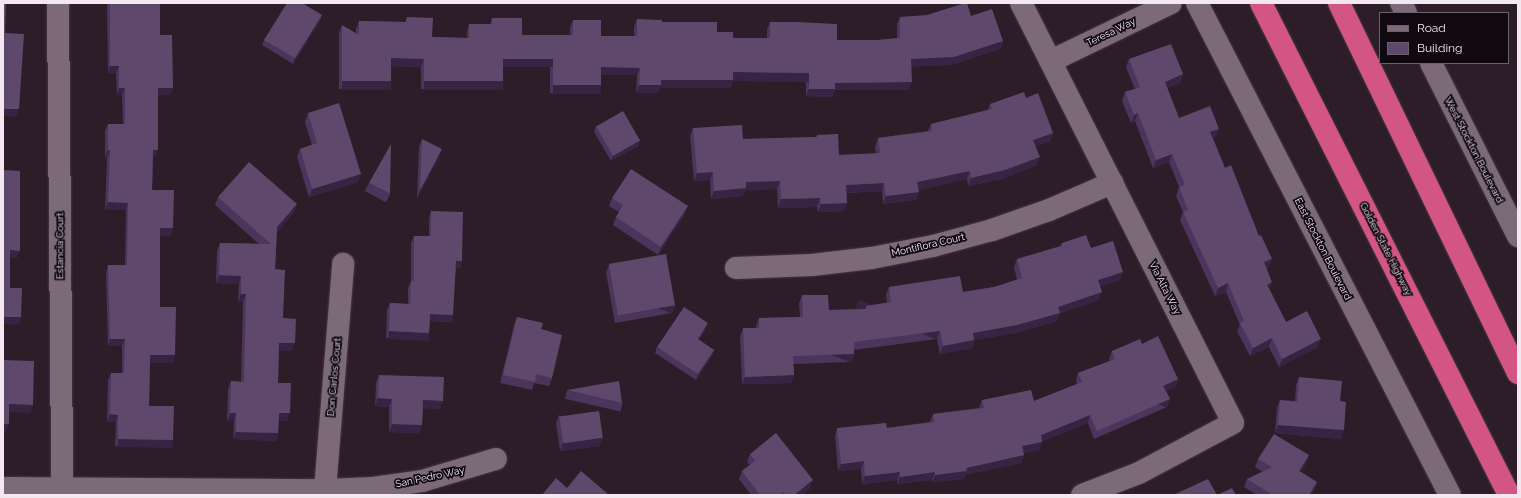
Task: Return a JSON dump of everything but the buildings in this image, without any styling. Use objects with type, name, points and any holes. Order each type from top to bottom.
[{"type":"highway","name":"Golden State Highway","points":[[1261,3],[1509,495]]},
{"type":"highway","points":[[1339,3],[1518,373]]},
{"type":"street","name":"Estancia Court","points":[[58,3],[62,488]]},
{"type":"street","name":"Via Alta Way","points":[[1021,3],[1233,422],[1146,469],[1082,495]]},
{"type":"street","name":"Teresa Way","points":[[1050,61],[1171,3]]},
{"type":"street","name":"East Stockton Boulevard","points":[[1198,3],[1450,495]]},
{"type":"street","points":[[1401,3],[1406,12]]},
{"type":"street","name":"West Stockton Boulevard","points":[[1432,64],[1518,236]]},
{"type":"street","name":"Montiflora Court","points":[[736,268],[812,265],[872,258],[933,246],[992,230],[1049,210],[1112,183]]},
{"type":"street","name":"Don Carlos Court","points":[[325,490],[343,264]]},
{"type":"street","name":"San Pedro Way","points":[[3,488],[325,490],[373,488],[422,480],[496,459]]}]
